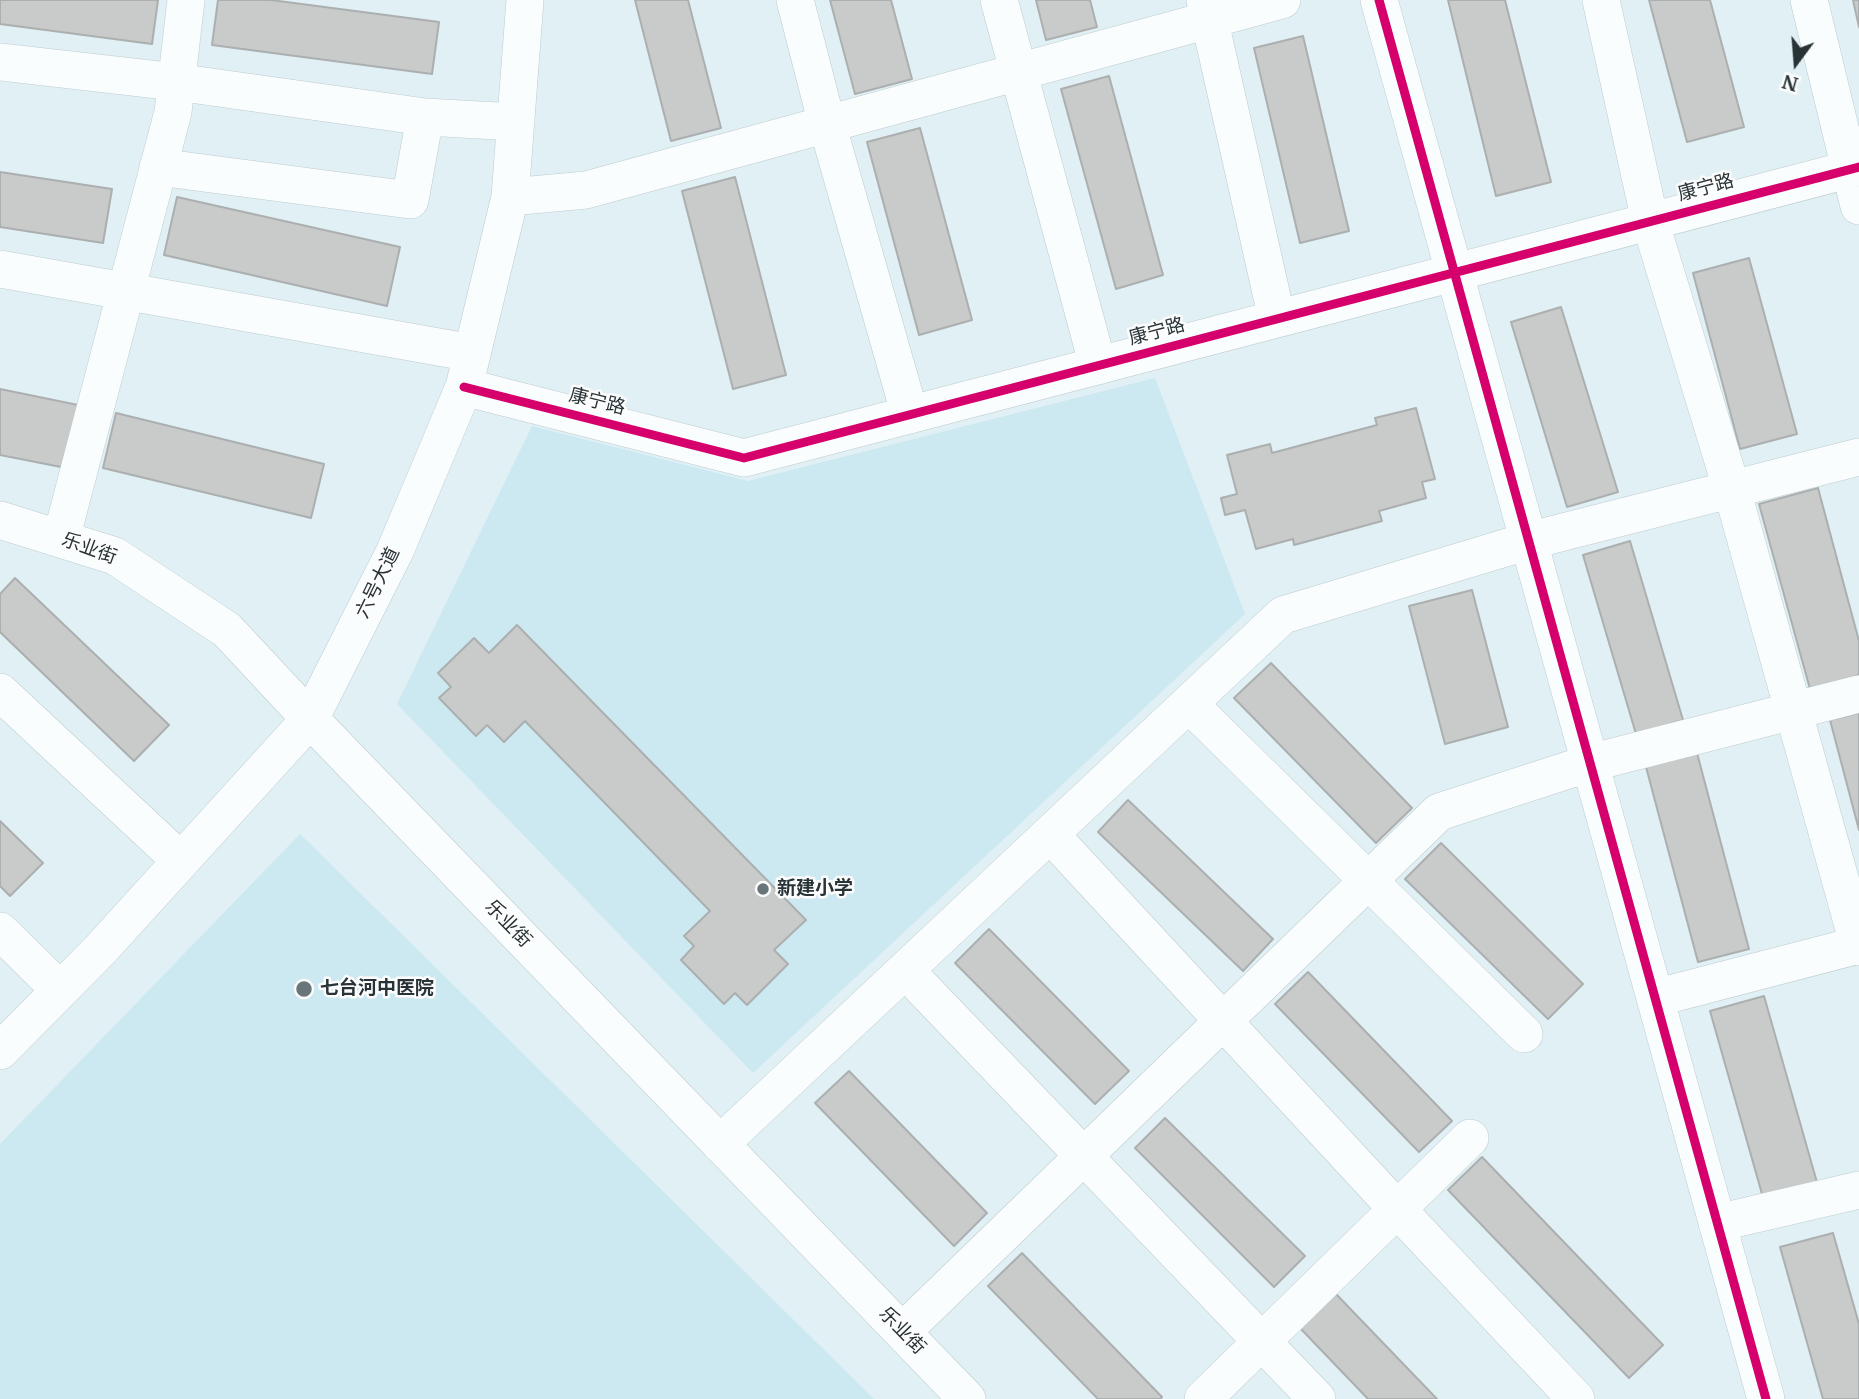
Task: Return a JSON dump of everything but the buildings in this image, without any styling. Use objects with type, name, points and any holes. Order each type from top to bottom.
[{"type":"street","points":[[61,539],[173,112],[186,0]]},
{"type":"street","name":"六号大道","points":[[0,1051],[100,950],[310,719],[395,551],[468,370],[510,197],[525,0]]},
{"type":"street","points":[[795,0],[827,124],[910,415]]},
{"type":"street","points":[[999,0],[1098,366]]},
{"type":"street","points":[[510,197],[586,190],[1017,72],[1208,10],[1282,0]]},
{"type":"street","points":[[1379,0],[1766,1399]]},
{"type":"street","points":[[1601,0],[1650,221],[1732,490],[1859,946],[1655,998]]},
{"type":"street","points":[[1809,0],[1854,168],[1859,206]]},
{"type":"street","points":[[1208,10],[1277,319]]},
{"type":"street","points":[[0,62],[176,82],[425,117],[516,122]]},
{"type":"street","points":[[158,167],[410,200],[425,117]]},
{"type":"street","name":"康宁路","points":[[0,269],[126,291],[468,370],[744,458],[1854,168]]},
{"type":"street","points":[[720,1144],[1283,615],[1528,541],[1859,457]]},
{"type":"street","name":"乐业街","points":[[0,520],[115,556],[227,630],[902,1332],[955,1395]]},
{"type":"street","points":[[0,692],[181,861]]},
{"type":"street","points":[[902,1332],[1439,812],[1590,762],[1859,694]]},
{"type":"street","points":[[1189,704],[1524,1034]]},
{"type":"street","points":[[1050,834],[1576,1399]]},
{"type":"street","points":[[0,931],[60,990]]},
{"type":"street","points":[[905,970],[1317,1399]]},
{"type":"street","points":[[1203,1399],[1470,1138]]},
{"type":"street","points":[[1717,1223],[1859,1190]]},
{"type":"shaded area","name":"新建小学","points":[[1155,378],[1245,614],[753,1073],[397,704],[532,426],[748,481]]},
{"type":"shaded area","name":"七台河中医院","points":[[300,834],[874,1399],[0,1399],[0,1144]]},
{"type":"cycle path","points":[[1379,0],[1766,1399]]},
{"type":"cycle path","points":[[464,387],[744,458],[1859,167]]},
{"type":"place","name":"新建小学","points":[[763,889]]},
{"type":"place","name":"七台河中医院","points":[[304,989]]}]
